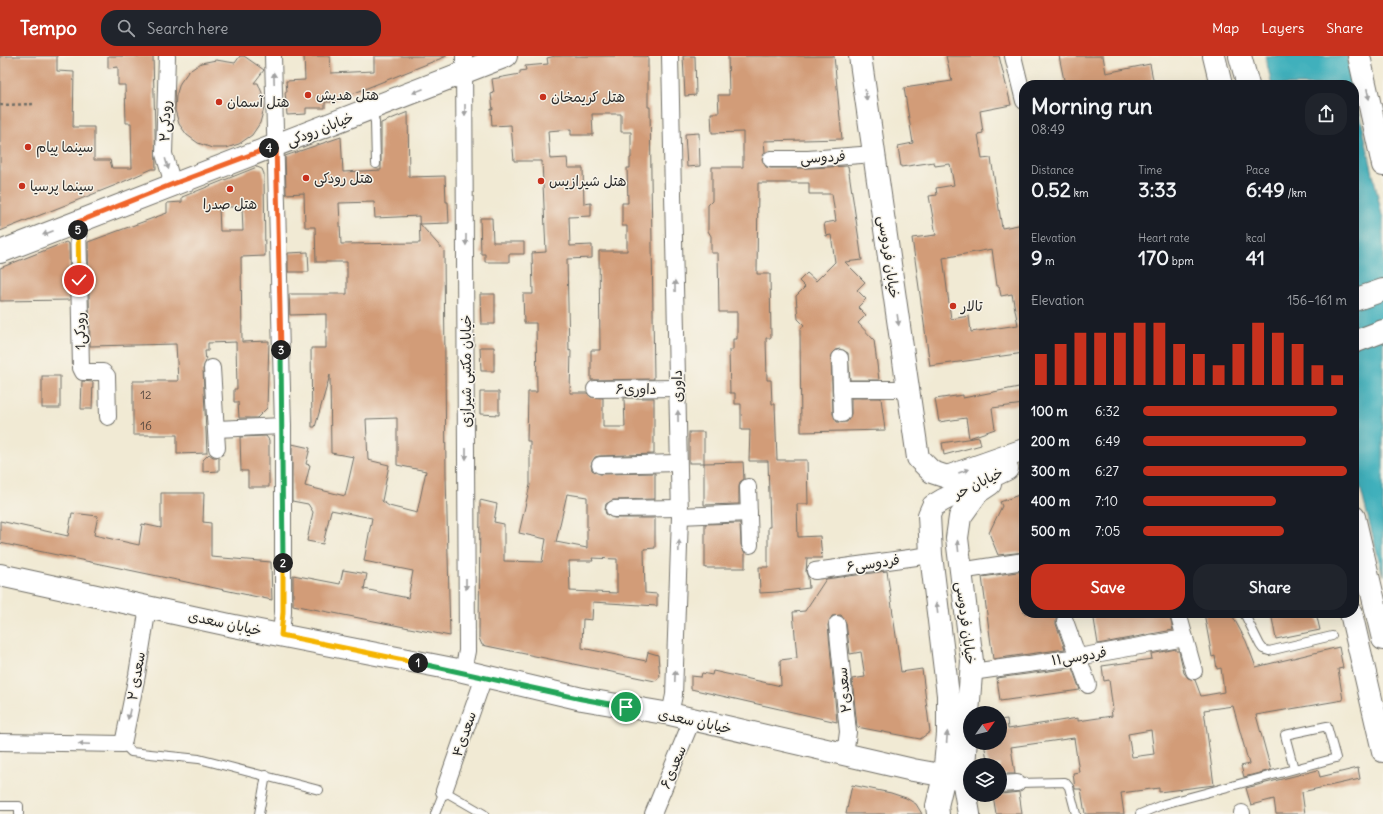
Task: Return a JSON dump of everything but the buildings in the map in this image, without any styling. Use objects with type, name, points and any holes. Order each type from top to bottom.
[{"type":"street","name":"رودکی۲","points":[[167,56],[164,154],[173,184]]},
{"type":"street","points":[[273,56],[283,426],[283,612],[281,635]]},
{"type":"street","name":"خیابان رودکی","points":[[0,252],[173,184],[372,109],[465,64],[506,56]]},
{"type":"street","name":"داوری","points":[[670,56],[680,512],[674,695],[670,714]]},
{"type":"street","name":"خیابان فردوسی","points":[[860,56],[918,458],[932,472],[947,477],[1019,452]]},
{"type":"street","points":[[1013,56],[1019,81]]},
{"type":"street","points":[[1214,56],[1220,80]]},
{"type":"street","points":[[1240,56],[1247,80]]},
{"type":"street","points":[[1252,56],[1257,80]]},
{"type":"street","points":[[1359,56],[1383,165]]},
{"type":"street","name":"خیابان مکتبی شیرازی","points":[[463,671],[467,651],[465,64]]},
{"type":"street","name":"فردوسی","points":[[771,159],[808,159],[874,154]]},
{"type":"street","name":"1رودکی","points":[[78,222],[81,368],[83,372],[86,373],[103,372],[108,376],[108,417]]},
{"type":"street","points":[[1359,298],[1383,290]]},
{"type":"street","points":[[1359,340],[1383,332]]},
{"type":"street","points":[[840,358],[842,414]]},
{"type":"street","points":[[212,368],[217,448]]},
{"type":"street","name":"داوری۶","points":[[595,389],[677,388]]},
{"type":"street","points":[[841,389],[908,389]]},
{"type":"street","points":[[216,429],[283,426]]},
{"type":"street","points":[[600,465],[678,463]]},
{"type":"street","name":"خیابان حر","points":[[933,506],[1019,463]]},
{"type":"street","name":"خیابان فردوسی","points":[[938,814],[937,806],[959,779],[972,672],[957,538],[960,518],[978,492],[1019,464]]},
{"type":"street","points":[[748,487],[750,545]]},
{"type":"street","name":"خیابان فردوسی","points":[[933,506],[929,516],[931,555],[948,695],[948,734],[969,814]]},
{"type":"street","points":[[614,509],[749,513]]},
{"type":"street","points":[[1359,538],[1383,639]]},
{"type":"street","name":"فردوسی۶","points":[[815,571],[931,555]]},
{"type":"street","points":[[960,571],[1019,562]]},
{"type":"street","name":"خیابان سعدی","points":[[0,575],[281,635],[463,671],[582,699],[670,714],[845,755],[959,779]]},
{"type":"street","name":"سعدی ۲","points":[[123,744],[137,675],[148,607]]},
{"type":"street","points":[[1179,618],[1194,671]]},
{"type":"street","points":[[1351,618],[1383,751]]},
{"type":"street","points":[[1065,621],[1088,685]]},
{"type":"street","name":"سعدی۲","points":[[837,624],[848,732],[845,755]]},
{"type":"street","name":"فردوسی۱۱","points":[[972,672],[1078,657],[1185,638]]},
{"type":"street","name":"سعدی۴","points":[[444,791],[484,677]]},
{"type":"street","name":"سعدی۶","points":[[653,814],[692,720]]},
{"type":"street","points":[[0,742],[123,744]]},
{"type":"street","points":[[1007,784],[1017,783]]},
{"type":"lane","points":[[372,109],[375,122],[376,164]]},
{"type":"lane","points":[[1246,618],[1260,645],[1263,649],[1269,651],[1332,636]]},
{"type":"lane","points":[[1140,814],[1164,804],[1336,758],[1327,726],[1286,735],[1294,769]]},
{"type":"lane","points":[[123,744],[131,752],[199,759],[266,775],[319,790]]},
{"type":"lane","points":[[259,814],[266,775]]},
{"type":"lane","points":[[1017,783],[1066,782],[1069,786],[1076,814]]},
{"type":"lane","points":[[435,814],[444,791],[484,814]]},
{"type":"lane","points":[[0,806],[19,806],[19,814]]},
{"type":"path","points":[[0,105],[36,104]]},
{"type":"water","points":[[1265,56],[1347,56],[1353,80],[1271,80]]},
{"type":"water","points":[[1359,110],[1383,220],[1383,576],[1359,482]]},
{"type":"place","name":"هتل هدیش","points":[[308,95]]},
{"type":"place","name":"هتل کریمخان","points":[[543,97]]},
{"type":"place","name":"هتل آسمان","points":[[219,102]]},
{"type":"place","name":"سینما پیام","points":[[28,147]]},
{"type":"place","name":"هتل رودکی","points":[[306,178]]},
{"type":"place","name":"هتل شیرازیس","points":[[541,181]]},
{"type":"place","name":"سینما پرسیا","points":[[22,186]]},
{"type":"place","name":"هتل صدرا","points":[[230,189]]},
{"type":"place","name":"تالار","points":[[953,306]]},
{"type":"route","points":[[79,280],[78,222],[276,145],[283,426],[283,612],[281,635],[463,671],[582,699],[626,707]]}]
